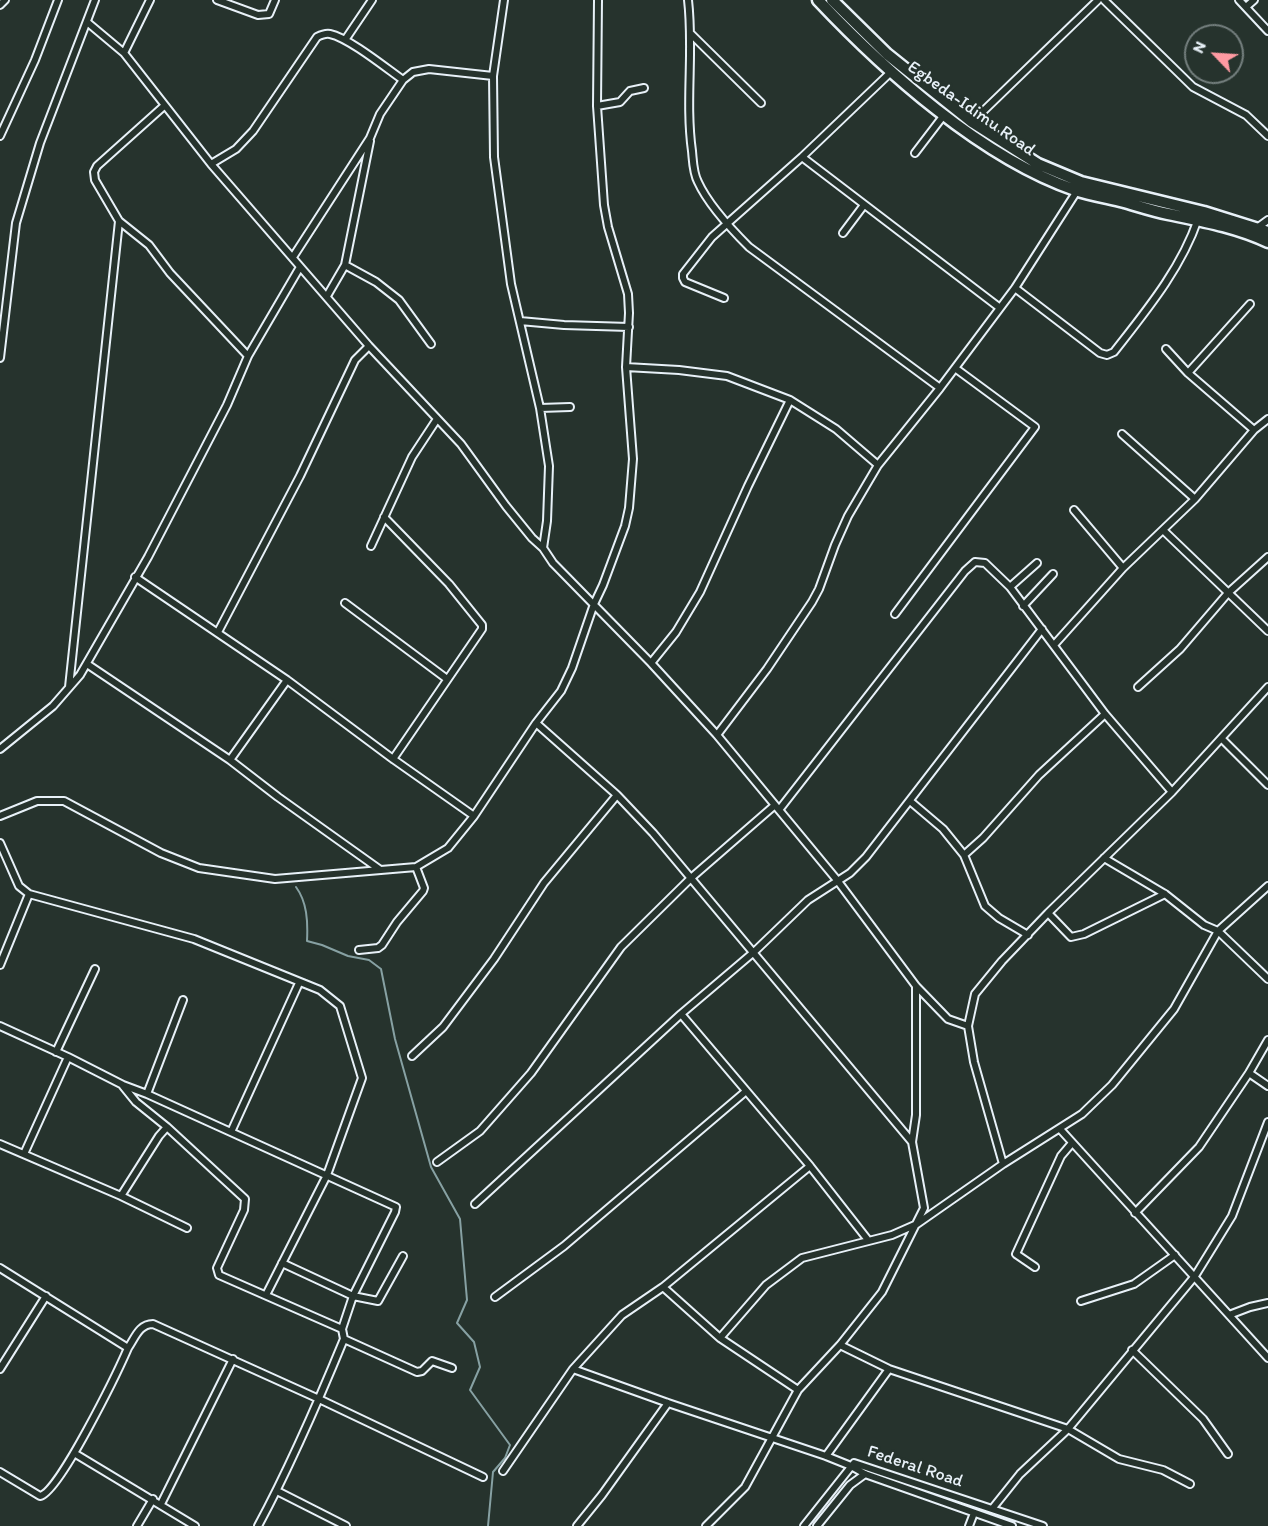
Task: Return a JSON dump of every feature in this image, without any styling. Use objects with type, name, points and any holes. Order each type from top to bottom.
[{"type":"main road","name":"Egbeda-Idimu Road","points":[[818,0],[891,72],[945,114],[1021,166],[1077,191],[1169,209],[1204,212],[1263,230]]},
{"type":"main road","name":"Egbeda-Idimu Road","points":[[832,0],[887,54],[972,122],[1049,169],[1081,182],[1234,229],[1268,242]]},
{"type":"street","points":[[0,5],[5,0]]},
{"type":"street","points":[[0,136],[58,0]]},
{"type":"street","points":[[0,358],[16,223],[40,143],[95,0]]},
{"type":"street","points":[[124,53],[150,0]]},
{"type":"street","points":[[217,0],[258,15],[265,15],[269,14],[275,0]]},
{"type":"street","points":[[345,40],[372,0]]},
{"type":"street","points":[[504,0],[493,76],[494,157],[511,284],[540,408],[549,466],[547,521],[543,548]]},
{"type":"street","points":[[0,816],[37,801],[64,801],[161,853],[190,865],[249,877],[275,879],[416,867],[448,848],[474,816],[536,723],[561,691],[572,668],[625,526],[629,508],[633,459],[626,367],[628,294],[605,217],[597,106],[598,0]]},
{"type":"street","points":[[688,0],[690,33],[688,103],[694,172],[698,183],[727,224],[749,247],[940,388]]},
{"type":"street","points":[[1104,0],[1193,87],[1246,115],[1268,136]]},
{"type":"street","points":[[1239,0],[1268,31]]},
{"type":"street","points":[[1246,7],[1254,0]]},
{"type":"street","points":[[972,122],[1094,1]]},
{"type":"street","points":[[87,22],[124,53],[211,164],[369,346],[461,444],[506,506],[543,548],[553,563],[651,663],[717,735],[837,880],[916,986],[948,1019],[968,1026]]},
{"type":"street","points":[[690,33],[761,103]]},
{"type":"street","points":[[211,164],[236,148],[253,130],[317,38],[325,34],[345,40],[403,80]]},
{"type":"street","points":[[293,257],[370,138],[380,114],[403,80],[413,72],[429,69],[493,76]]},
{"type":"street","points":[[724,298],[685,282],[683,274],[704,246],[891,72]]},
{"type":"street","points":[[597,106],[620,102],[630,91],[644,88]]},
{"type":"street","points":[[164,106],[97,166],[94,180],[119,221],[149,245],[170,273],[248,356]]},
{"type":"street","points":[[915,153],[945,114]]},
{"type":"street","points":[[327,296],[345,265],[370,138]]},
{"type":"street","points":[[802,157],[1000,308]]},
{"type":"street","points":[[717,735],[767,669],[812,602],[848,516],[878,465],[940,388],[1015,288],[1077,191]]},
{"type":"street","points":[[843,233],[864,205]]},
{"type":"street","points":[[1015,288],[1100,353],[1107,355],[1114,352],[1149,308],[1190,244],[1198,219]]},
{"type":"street","points":[[1263,230],[1268,220]]},
{"type":"street","points":[[69,688],[119,221]]},
{"type":"street","points":[[345,265],[376,282],[399,300],[432,344]]},
{"type":"street","points":[[0,749],[45,714],[87,664],[148,557],[222,415],[248,356],[300,267]]},
{"type":"street","points":[[1188,373],[1250,304]]},
{"type":"street","points":[[520,321],[628,327]]},
{"type":"street","points":[[218,632],[300,476],[355,360],[369,346]]},
{"type":"street","points":[[1166,349],[1188,373],[1254,430]]},
{"type":"street","points":[[626,367],[727,376],[790,400],[836,429],[878,465]]},
{"type":"street","points":[[895,614],[1035,427],[955,368]]},
{"type":"street","points":[[651,663],[676,632],[700,592],[790,400]]},
{"type":"street","points":[[540,408],[570,406]]},
{"type":"street","points":[[371,546],[412,457],[437,419]]},
{"type":"street","points":[[1054,645],[1123,568],[1196,499],[1254,430],[1268,419]]},
{"type":"street","points":[[1122,434],[1196,499]]},
{"type":"street","points":[[1074,510],[1123,568]]},
{"type":"street","points":[[384,518],[449,584],[481,621],[482,629],[393,759]]},
{"type":"street","points":[[1163,530],[1268,631]]},
{"type":"street","points":[[1138,687],[1179,650],[1228,593],[1268,556]]},
{"type":"street","points":[[437,1162],[480,1131],[531,1073],[621,947],[691,878],[777,808],[965,571],[975,562],[985,562],[1010,587],[1105,714],[1172,792]]},
{"type":"street","points":[[1010,587],[1036,563]]},
{"type":"street","points":[[1023,606],[1053,574]]},
{"type":"street","points":[[135,577],[287,680],[474,816]]},
{"type":"street","points":[[345,603],[447,679]]},
{"type":"street","points":[[475,1204],[681,1014],[754,952],[808,900],[850,873],[866,857],[1042,629]]},
{"type":"street","points":[[87,664],[230,760],[380,869]]},
{"type":"street","points":[[230,760],[287,680]]},
{"type":"street","points":[[1003,1164],[974,1062],[968,1026],[975,994],[1047,913],[1172,792],[1268,687]]},
{"type":"street","points":[[964,855],[1039,775],[1105,714]]},
{"type":"street","points":[[536,723],[617,795],[754,952],[912,1142]]},
{"type":"street","points":[[1222,739],[1268,785]]},
{"type":"street","points":[[412,1056],[443,1028],[494,959],[544,883],[617,795]]},
{"type":"street","points":[[910,801],[944,829],[964,855],[985,906],[999,918],[1028,935]]},
{"type":"street","points":[[0,843],[19,886],[29,894],[188,936],[320,990],[340,1006],[362,1078],[327,1175],[266,1295]]},
{"type":"street","points":[[1104,858],[1165,894],[1204,925],[1218,931],[1268,979]]},
{"type":"street","points":[[358,950],[378,948],[382,945],[397,922],[423,891],[416,867]]},
{"type":"street","points":[[720,1338],[766,1286],[801,1258],[892,1235],[917,1224],[1003,1164],[1082,1114],[1112,1085],[1174,1009],[1218,931],[1268,886]]},
{"type":"street","points":[[0,965],[29,894]]},
{"type":"street","points":[[1047,913],[1071,937],[1084,934],[1165,894]]},
{"type":"street","points":[[56,1052],[95,969]]},
{"type":"street","points":[[231,1132],[299,983]]},
{"type":"street","points":[[706,1526],[745,1487],[798,1390],[840,1345],[882,1292],[924,1208],[912,1142],[916,1115],[916,986]]},
{"type":"street","points":[[147,1094],[183,1000]]},
{"type":"street","points":[[681,1014],[810,1166],[868,1240]]},
{"type":"street","points":[[0,1026],[123,1085],[394,1205],[396,1209],[353,1296],[342,1329],[344,1339],[319,1399],[277,1491],[258,1526]]},
{"type":"street","points":[[1136,1213],[1200,1147],[1268,1040]]},
{"type":"street","points":[[24,1154],[68,1057]]},
{"type":"street","points":[[1249,1073],[1268,1086]]},
{"type":"street","points":[[123,1085],[136,1102],[167,1127],[245,1199],[244,1210],[217,1272],[219,1275],[342,1329]]},
{"type":"street","points":[[495,1297],[564,1246],[745,1092]]},
{"type":"street","points":[[992,1509],[1020,1474],[1068,1429],[1195,1276],[1232,1216],[1268,1122]]},
{"type":"street","points":[[121,1196],[167,1127]]},
{"type":"street","points":[[1060,1129],[1268,1358]]},
{"type":"street","points":[[1035,1267],[1016,1254],[1061,1156],[1072,1143]]},
{"type":"street","points":[[0,1144],[121,1196],[187,1228]]},
{"type":"street","points":[[503,1471],[573,1369],[621,1316],[663,1287],[810,1166]]},
{"type":"street","points":[[1081,1301],[1134,1284],[1175,1255]]},
{"type":"street","points":[[282,1263],[353,1296],[378,1301],[403,1256]]},
{"type":"street","points":[[0,1268],[128,1348]]},
{"type":"street","points":[[663,1287],[720,1338],[798,1390]]},
{"type":"street","points":[[0,1369],[46,1296]]},
{"type":"street","points":[[1229,1315],[1268,1303]]},
{"type":"street","points":[[0,1472],[32,1493],[45,1496],[75,1453],[128,1348],[141,1328],[146,1324],[153,1324],[233,1359],[483,1477]]},
{"type":"street","points":[[344,1339],[417,1372],[422,1371],[432,1361],[452,1368]]},
{"type":"street","points":[[840,1345],[889,1369],[1068,1429],[1119,1459],[1163,1470],[1190,1484]]},
{"type":"street","points":[[1132,1350],[1203,1419],[1228,1454]]},
{"type":"street","points":[[160,1504],[233,1359]]},
{"type":"street","points":[[573,1369],[826,1456],[865,1474]]},
{"type":"street","points":[[826,1456],[889,1369]]},
{"type":"street","points":[[577,1526],[668,1403]]},
{"type":"street","points":[[75,1453],[195,1526]]},
{"type":"street","name":"Federal Road","points":[[804,1526],[854,1462],[1043,1526]]},
{"type":"street","name":"Federal Road","points":[[817,1526],[850,1485],[865,1474],[1012,1526]]},
{"type":"street","points":[[277,1491],[346,1526]]},
{"type":"street","points":[[137,1526],[153,1499]]},
{"type":"street","points":[[969,1526],[974,1513]]},
{"type":"waterway","points":[[296,887],[306,912],[307,941],[348,956],[369,960],[381,969],[395,1039],[431,1167],[460,1219],[467,1300],[457,1323],[474,1342],[480,1367],[470,1390],[510,1445],[505,1458],[493,1472],[488,1526]]}]
